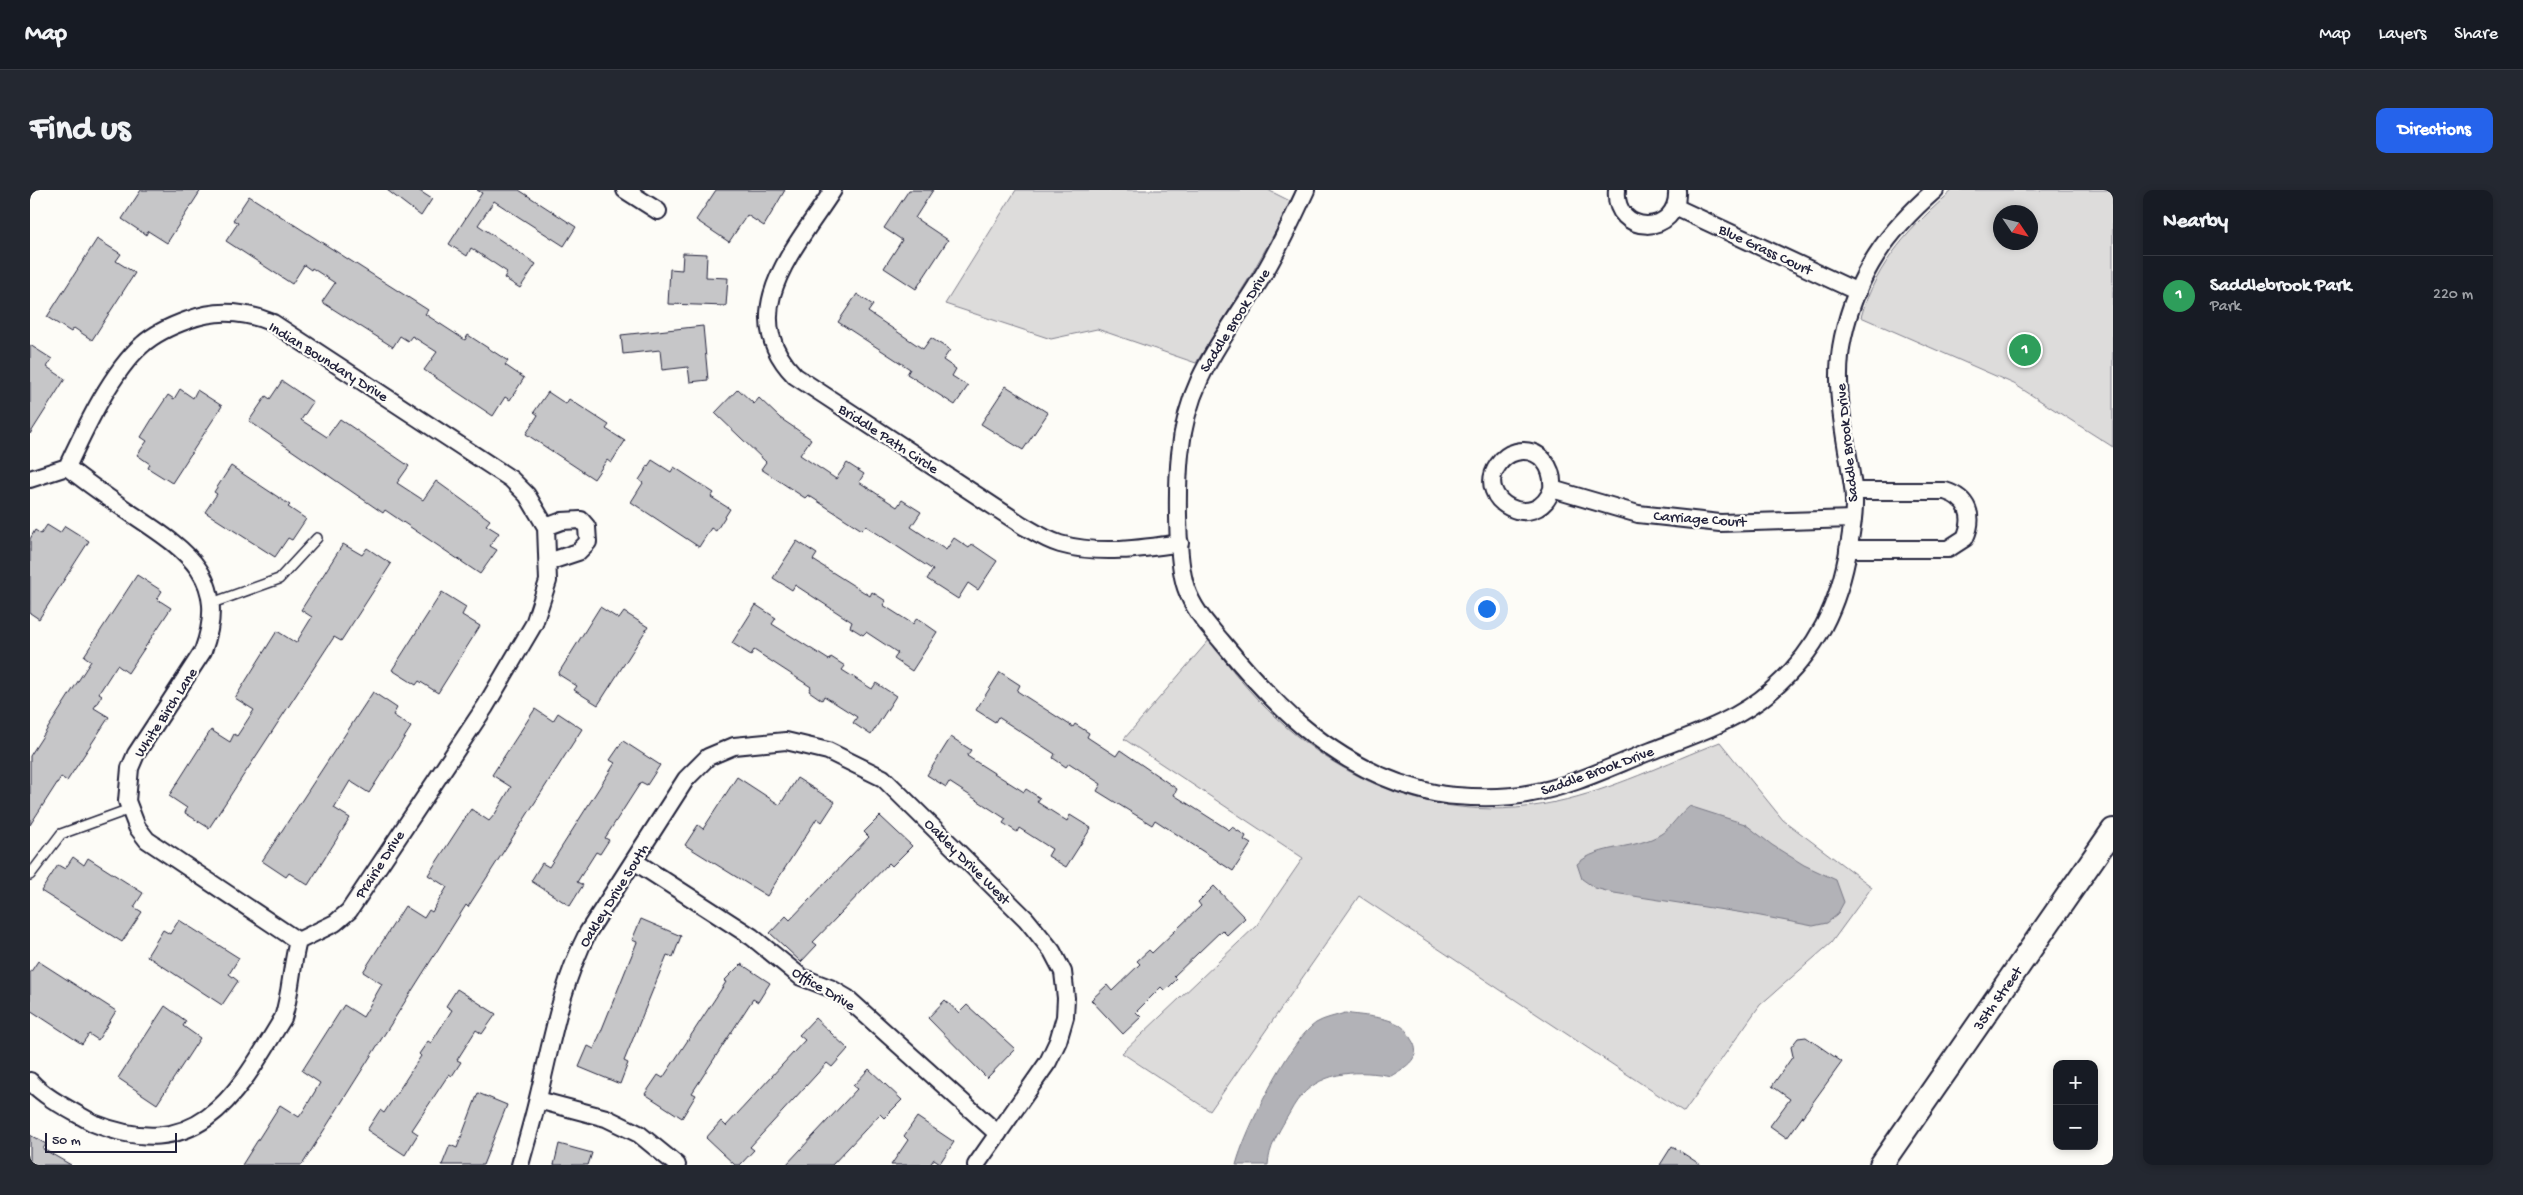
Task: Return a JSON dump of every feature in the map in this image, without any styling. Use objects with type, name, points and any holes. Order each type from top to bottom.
[{"type":"street","points":[[626,190],[658,211]]},
{"type":"street","name":"Briddle Path Circle","points":[[833,190],[780,272],[771,294],[768,328],[782,359],[792,372],[806,384],[1048,540],[1084,550],[1146,548],[1180,543]]},
{"type":"street","name":"Saddle Brook Drive","points":[[1306,190],[1268,266],[1198,377],[1184,428],[1180,453],[1178,492],[1184,584],[1199,616],[1238,663],[1301,727],[1348,760],[1392,780],[1434,794],[1488,797],[1531,794],[1573,782],[1707,730],[1747,709],[1770,692],[1804,658],[1822,630],[1838,595],[1853,519],[1854,491],[1842,419],[1839,375],[1843,338],[1868,267],[1883,243],[1902,220],[1935,190]]},
{"type":"street","points":[[1617,190],[1621,211],[1626,217],[1638,224],[1648,225],[1658,223],[1670,215],[1675,207],[1677,190]]},
{"type":"street","name":"Blue Grass Court","points":[[1675,207],[1858,292]]},
{"type":"street","name":"Indian Boundary Drive","points":[[67,467],[93,414],[133,353],[142,344],[172,325],[206,313],[244,314],[273,323],[511,479],[527,494],[546,527],[548,556]]},
{"type":"street","points":[[30,479],[67,467]]},
{"type":"street","name":"White Birch Lane","points":[[67,467],[185,551],[204,579],[212,603],[208,637],[203,651],[136,754],[130,768],[127,801],[137,828],[157,848],[298,941]]},
{"type":"street","name":"Carriage Court","points":[[1552,488],[1638,514],[1711,522],[1853,519]]},
{"type":"street","points":[[1848,549],[1948,549],[1965,538],[1971,518],[1969,508],[1963,500],[1945,491],[1854,491]]},
{"type":"street","points":[[546,527],[562,521],[581,520],[587,527],[588,542],[578,552],[548,556]]},
{"type":"street","name":"Prairie Drive","points":[[298,941],[335,923],[349,911],[485,707],[534,624],[546,591],[548,556]]},
{"type":"street","name":"Oakley Drive West","points":[[708,756],[734,746],[786,741],[828,751],[883,778],[1036,929],[1052,951],[1062,972],[1066,998],[1064,1017],[1058,1041],[1048,1062],[976,1165]]},
{"type":"street","name":"Oakley Drive South","points":[[520,1165],[538,1100],[558,1008],[575,957],[588,932],[686,779],[708,756]]},
{"type":"street","name":"35th Street","points":[[1881,1165],[2113,830]]},
{"type":"street","name":"Office Drive","points":[[634,861],[752,936],[801,977],[830,988],[847,998],[998,1134]]},
{"type":"street","points":[[30,1081],[60,1103],[117,1136],[139,1143],[156,1145],[176,1142],[213,1123],[226,1108],[258,1060],[283,1018],[298,941]]},
{"type":"street","points":[[538,1100],[606,1118],[639,1134],[677,1165]]},
{"type":"lane","points":[[212,603],[279,579],[317,538]]},
{"type":"lane","points":[[30,875],[61,834],[130,809]]},
{"type":"shaded area","points":[[1016,190],[1268,190],[1292,202],[1251,275],[1196,363],[1097,329],[1051,339],[945,304]]},
{"type":"shaded area","points":[[1953,190],[2113,190],[2113,447],[2014,384],[1861,317],[1876,279],[1897,247],[1923,217]]},
{"type":"shaded area","points":[[1210,639],[1241,681],[1276,718],[1316,750],[1358,776],[1404,795],[1452,806],[1503,809],[1556,802],[1577,797],[1598,791],[1720,742],[1783,820],[1872,887],[1831,943],[1760,1005],[1684,1112],[1359,896],[1210,1111],[1122,1053],[1257,925],[1303,858],[1124,739]]},
{"type":"shaded area","points":[[1689,806],[1745,824],[1772,845],[1804,865],[1836,880],[1844,902],[1837,915],[1827,923],[1813,926],[1750,914],[1614,893],[1595,888],[1582,879],[1577,864],[1596,853],[1640,843],[1661,834]]},
{"type":"shaded area","points":[[1345,1013],[1379,1018],[1400,1025],[1407,1032],[1414,1045],[1415,1051],[1412,1061],[1391,1076],[1368,1073],[1343,1074],[1321,1081],[1310,1087],[1295,1104],[1274,1141],[1268,1165],[1236,1165],[1258,1111],[1293,1048],[1316,1023]]},
{"type":"building","points":[[141,190],[201,190],[167,243],[148,231],[146,235],[122,219]]},
{"type":"building","points":[[387,190],[418,190],[432,199],[421,216]]},
{"type":"building","points":[[477,190],[519,190],[576,227],[564,246],[494,201],[478,225],[536,264],[520,288],[504,278],[507,272],[471,248],[467,256],[449,244],[482,193]]},
{"type":"building","points":[[716,190],[785,190],[764,226],[747,215],[729,242],[696,220]]},
{"type":"building","points":[[909,190],[933,190],[915,218],[948,240],[916,289],[884,268],[902,240],[884,228]]},
{"type":"building","points":[[249,196],[428,310],[425,314],[465,340],[468,335],[508,361],[505,365],[524,378],[510,400],[505,397],[493,416],[424,370],[437,352],[412,336],[408,341],[400,336],[393,347],[322,302],[335,283],[304,265],[292,284],[226,241],[238,223],[233,220]]},
{"type":"building","points":[[97,239],[121,254],[116,261],[135,273],[92,340],[74,328],[71,332],[47,317]]},
{"type":"building","points":[[683,253],[707,254],[706,277],[728,278],[726,306],[668,304],[670,269],[682,270]]},
{"type":"building","points":[[857,294],[873,305],[868,312],[923,349],[931,338],[950,350],[943,360],[956,369],[952,376],[968,386],[955,405],[907,374],[910,369],[838,322]]},
{"type":"building","points":[[703,326],[708,380],[690,382],[688,367],[662,370],[660,350],[623,354],[621,335]]},
{"type":"building","points":[[30,345],[52,359],[47,367],[65,379],[30,434]]},
{"type":"building","points":[[282,381],[313,402],[301,420],[327,437],[340,419],[409,466],[397,483],[423,500],[436,481],[490,520],[486,525],[499,533],[490,546],[497,550],[480,574],[385,510],[383,513],[249,421],[266,396],[270,399]]},
{"type":"building","points":[[1006,386],[1048,413],[1023,450],[981,424]]},
{"type":"building","points":[[180,389],[193,398],[197,390],[222,406],[172,483],[148,468],[150,464],[137,455],[147,441],[141,437],[154,416],[168,395],[174,399]]},
{"type":"building","points":[[738,389],[754,404],[759,398],[780,418],[811,439],[800,455],[836,479],[847,463],[864,474],[859,482],[897,507],[902,500],[921,512],[911,527],[946,550],[954,538],[969,548],[972,544],[997,561],[978,590],[968,583],[958,599],[927,579],[933,570],[866,526],[862,530],[808,495],[805,498],[761,469],[766,462],[715,413]]},
{"type":"building","points":[[548,392],[566,404],[569,399],[609,425],[606,429],[625,441],[611,463],[607,460],[594,479],[526,434],[538,415],[534,412]]},
{"type":"building","points":[[652,460],[671,472],[674,467],[714,493],[711,497],[730,509],[716,531],[711,528],[699,547],[631,502],[643,483],[639,480]]},
{"type":"building","points":[[231,466],[290,505],[288,507],[306,519],[292,540],[288,538],[275,557],[205,512],[217,494],[214,492]]},
{"type":"building","points":[[47,525],[60,533],[65,526],[89,541],[39,619],[30,613],[30,539],[35,530],[41,534]]},
{"type":"building","points":[[797,541],[817,554],[813,560],[870,596],[872,592],[886,601],[883,605],[913,624],[917,618],[937,632],[912,671],[894,659],[898,653],[866,632],[863,635],[850,627],[852,622],[795,585],[792,590],[773,578]]},
{"type":"building","points":[[343,544],[362,555],[367,548],[391,564],[341,641],[334,637],[209,828],[185,813],[187,808],[169,796],[211,730],[230,742],[234,734],[237,736],[254,710],[235,698],[277,631],[296,643],[312,617],[301,610]]},
{"type":"building","points":[[137,575],[162,591],[157,599],[171,608],[128,673],[117,665],[99,693],[102,695],[94,708],[109,717],[67,781],[61,777],[30,825],[30,756],[91,661],[84,656]]},
{"type":"building","points":[[442,592],[466,607],[462,615],[480,626],[438,693],[419,681],[416,685],[392,670]]},
{"type":"building","points":[[756,605],[776,618],[772,624],[829,660],[831,657],[845,666],[842,670],[872,689],[876,683],[896,696],[871,735],[853,723],[857,717],[824,696],[822,700],[809,691],[811,687],[754,650],[751,655],[732,643]]},
{"type":"building","points":[[600,607],[619,619],[624,612],[648,627],[598,705],[574,690],[577,686],[558,674]]},
{"type":"building","points":[[1000,672],[1020,685],[1017,691],[1073,727],[1075,724],[1089,733],[1087,737],[1116,756],[1120,750],[1177,789],[1174,795],[1229,830],[1232,827],[1246,836],[1244,840],[1251,844],[1233,871],[1155,820],[1152,825],[1097,791],[1101,784],[1069,763],[1066,767],[1053,758],[1055,754],[998,717],[995,722],[976,710]]},
{"type":"building","points":[[373,692],[397,708],[393,715],[411,727],[369,793],[350,781],[334,808],[350,818],[308,885],[289,873],[286,877],[262,861]]},
{"type":"building","points":[[535,709],[553,721],[558,713],[582,729],[468,907],[466,905],[302,1165],[242,1165],[280,1105],[299,1117],[304,1110],[320,1083],[302,1071],[344,1005],[363,1017],[382,984],[363,972],[405,906],[424,918],[429,910],[432,912],[447,887],[428,875],[471,809],[489,821],[495,814],[511,787],[492,775]]},
{"type":"building","points":[[951,737],[971,750],[967,756],[1024,792],[1026,789],[1040,798],[1037,802],[1067,821],[1070,815],[1091,828],[1066,867],[1048,856],[1052,849],[1019,828],[1017,832],[1003,823],[1006,819],[949,782],[946,787],[927,775]]},
{"type":"building","points":[[623,741],[660,765],[647,785],[641,782],[605,838],[609,840],[600,854],[596,852],[577,882],[583,885],[570,906],[531,881],[542,863],[549,867],[615,763],[610,760]]},
{"type":"building","points":[[737,777],[780,805],[797,778],[835,802],[822,822],[817,818],[767,896],[685,845],[698,825],[703,829]]},
{"type":"building","points":[[880,816],[912,846],[892,866],[889,863],[813,942],[817,945],[801,962],[770,933],[786,916],[790,920],[869,837],[864,832]]},
{"type":"building","points":[[73,857],[84,865],[88,858],[143,893],[134,907],[142,912],[122,942],[41,891],[58,865],[65,869]]},
{"type":"building","points":[[1214,886],[1245,918],[1227,935],[1222,930],[1174,976],[1177,979],[1165,991],[1161,987],[1136,1012],[1141,1017],[1123,1034],[1091,1000],[1107,985],[1112,991],[1140,964],[1137,961],[1149,950],[1152,953],[1201,906],[1198,902]]},
{"type":"building","points":[[641,919],[681,936],[673,957],[667,955],[624,1061],[628,1063],[620,1084],[579,1067],[588,1046],[594,1049],[637,942],[632,940]]},
{"type":"building","points":[[179,920],[239,958],[229,974],[238,981],[222,1005],[147,956],[163,930],[170,934]]},
{"type":"building","points":[[38,961],[116,1011],[98,1040],[89,1034],[82,1044],[30,1010],[30,973]]},
{"type":"building","points":[[741,964],[770,983],[758,1002],[753,999],[692,1093],[696,1095],[682,1118],[645,1094],[658,1075],[663,1078],[726,982],[724,981]]},
{"type":"building","points":[[457,989],[496,1014],[482,1034],[476,1030],[457,1060],[461,1062],[452,1076],[449,1074],[412,1130],[418,1134],[405,1155],[367,1130],[380,1110],[384,1113],[421,1056],[419,1054],[428,1041],[431,1043],[452,1010],[446,1006]]},
{"type":"building","points":[[945,1000],[959,1013],[967,1005],[1015,1049],[987,1078],[928,1018]]},
{"type":"building","points":[[165,1006],[186,1021],[183,1026],[200,1038],[157,1104],[118,1078]]},
{"type":"building","points":[[815,1018],[848,1049],[832,1067],[827,1063],[750,1147],[754,1150],[740,1165],[735,1165],[706,1138],[721,1121],[726,1126],[805,1040],[799,1035]]},
{"type":"building","points":[[1806,1037],[1842,1062],[1787,1138],[1770,1126],[1790,1099],[1772,1086],[1793,1056],[1791,1047],[1798,1038]]},
{"type":"building","points":[[869,1069],[902,1100],[884,1118],[880,1114],[832,1165],[786,1165],[857,1089],[853,1086]]},
{"type":"building","points":[[478,1093],[507,1105],[483,1165],[442,1165],[450,1145],[457,1148]]},
{"type":"building","points":[[917,1117],[954,1142],[940,1163],[934,1159],[930,1165],[891,1165],[908,1140],[904,1136]]},
{"type":"building","points":[[30,1135],[46,1144],[43,1149],[71,1165],[30,1165]]},
{"type":"building","points":[[559,1144],[592,1153],[588,1165],[554,1165]]},
{"type":"building","points":[[1672,1146],[1701,1165],[1660,1165]]},
{"type":"place","name":"Saddlebrook Park","points":[[2025,350]]}]
